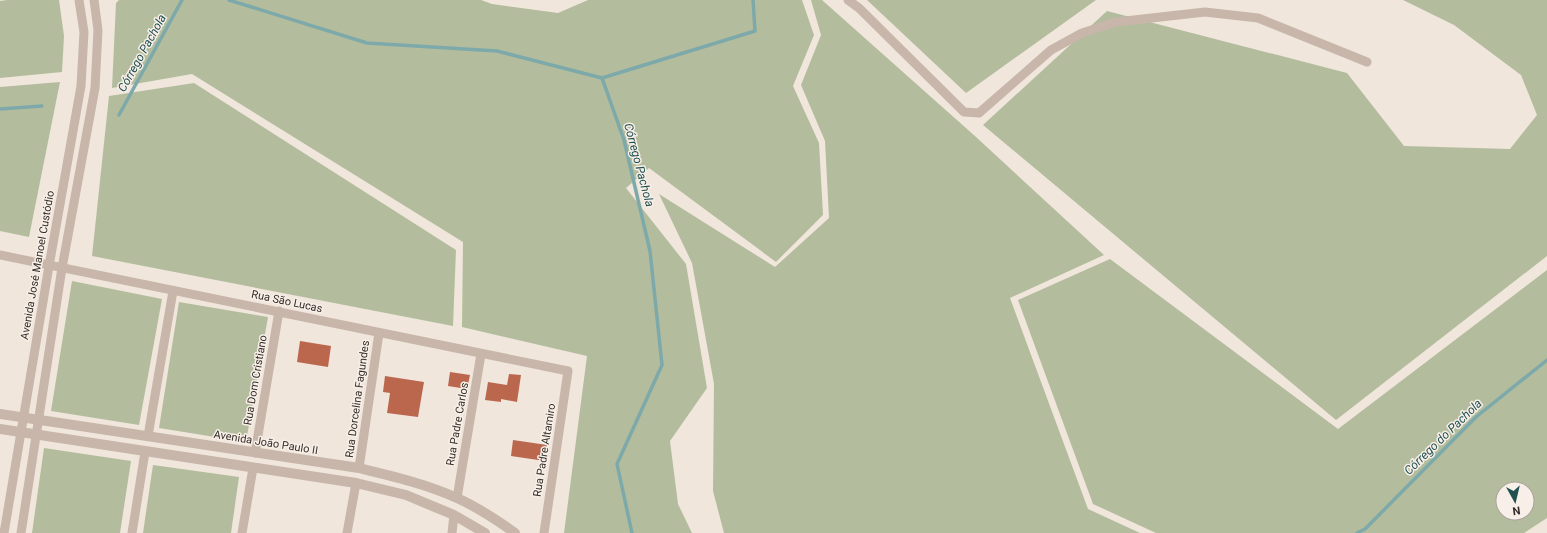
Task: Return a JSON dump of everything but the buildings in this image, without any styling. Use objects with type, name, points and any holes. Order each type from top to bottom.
[{"type":"street","name":"Avenida José Manoel Custódio","points":[[4,533],[48,266],[80,86],[84,32],[79,0]]},
{"type":"street","points":[[21,533],[62,268],[95,88],[98,30],[94,0]]},
{"type":"street","points":[[848,0],[964,112],[979,113],[1052,50],[1082,33],[1116,22],[1205,12],[1258,18],[1367,62]]},
{"type":"street","name":"Rua São Lucas","points":[[0,255],[568,371]]},
{"type":"street","points":[[148,436],[173,291]]},
{"type":"street","name":"Rua Dom Cristiano","points":[[255,453],[279,311]]},
{"type":"street","name":"Rua Dorcelina Fagundes","points":[[359,468],[379,333]]},
{"type":"street","name":"Rua Padre Carlos","points":[[457,498],[482,354]]},
{"type":"street","name":"Rua Padre Altamiro","points":[[544,533],[568,371]]},
{"type":"street","name":"Avenida João Paulo II","points":[[0,414],[359,468],[410,481],[457,498],[502,523],[515,533]]},
{"type":"street","points":[[0,429],[37,436],[356,483],[406,495],[454,515],[485,533]]},
{"type":"street","points":[[132,533],[145,452]]},
{"type":"street","points":[[242,533],[255,453]]},
{"type":"street","points":[[347,533],[359,468]]},
{"type":"street","points":[[452,533],[454,515]]},
{"type":"green space","points":[[59,0],[64,36],[62,72],[0,78],[0,1]]},
{"type":"green space","points":[[119,0],[481,0],[492,4],[558,13],[588,0],[802,0],[814,35],[793,86],[819,143],[823,215],[776,262],[649,168],[626,188],[686,264],[707,388],[670,441],[678,504],[692,533],[564,533],[587,356],[462,327],[463,242],[192,74],[112,88],[116,3]]},
{"type":"green space","points":[[811,0],[822,0],[976,137],[1104,255],[1010,298],[1088,509],[1140,533],[724,533],[713,491],[714,384],[692,263],[659,194],[775,267],[829,218],[825,141],[801,85],[821,35]]},
{"type":"green space","points":[[867,0],[1096,0],[966,93]]},
{"type":"green space","points":[[1403,0],[1547,0],[1547,256],[1336,420],[983,125],[1107,11],[1347,73],[1404,146],[1510,149],[1537,115],[1521,75],[1454,25]]},
{"type":"green space","points":[[60,82],[29,237],[0,231],[0,87]]},
{"type":"green space","points":[[194,83],[456,250],[453,326],[92,256],[109,96]]},
{"type":"green space","points":[[1110,259],[1338,429],[1547,270],[1547,518],[1524,533],[1156,533],[1093,504],[1018,300]]},
{"type":"green space","points":[[72,281],[162,299],[139,425],[51,411]]},
{"type":"green space","points":[[179,302],[268,317],[246,442],[159,428]]},
{"type":"green space","points":[[44,448],[131,461],[120,533],[32,533]]},
{"type":"green space","points":[[153,465],[239,477],[231,533],[143,533]]},
{"type":"waterway","name":"Córrego Pachola","points":[[119,115],[182,0]]},
{"type":"waterway","name":"Córrego Pachola","points":[[229,0],[367,43],[497,51],[602,78]]},
{"type":"waterway","points":[[602,78],[755,31],[753,0]]},
{"type":"waterway","name":"Córrego Pachola","points":[[602,78],[624,140],[650,251],[662,365],[617,464],[632,533]]},
{"type":"waterway","name":"Córrego Pachola","points":[[0,109],[42,106]]},
{"type":"waterway","name":"Córrego do Pachola","points":[[1357,533],[1365,529],[1476,417],[1547,360]]}]
